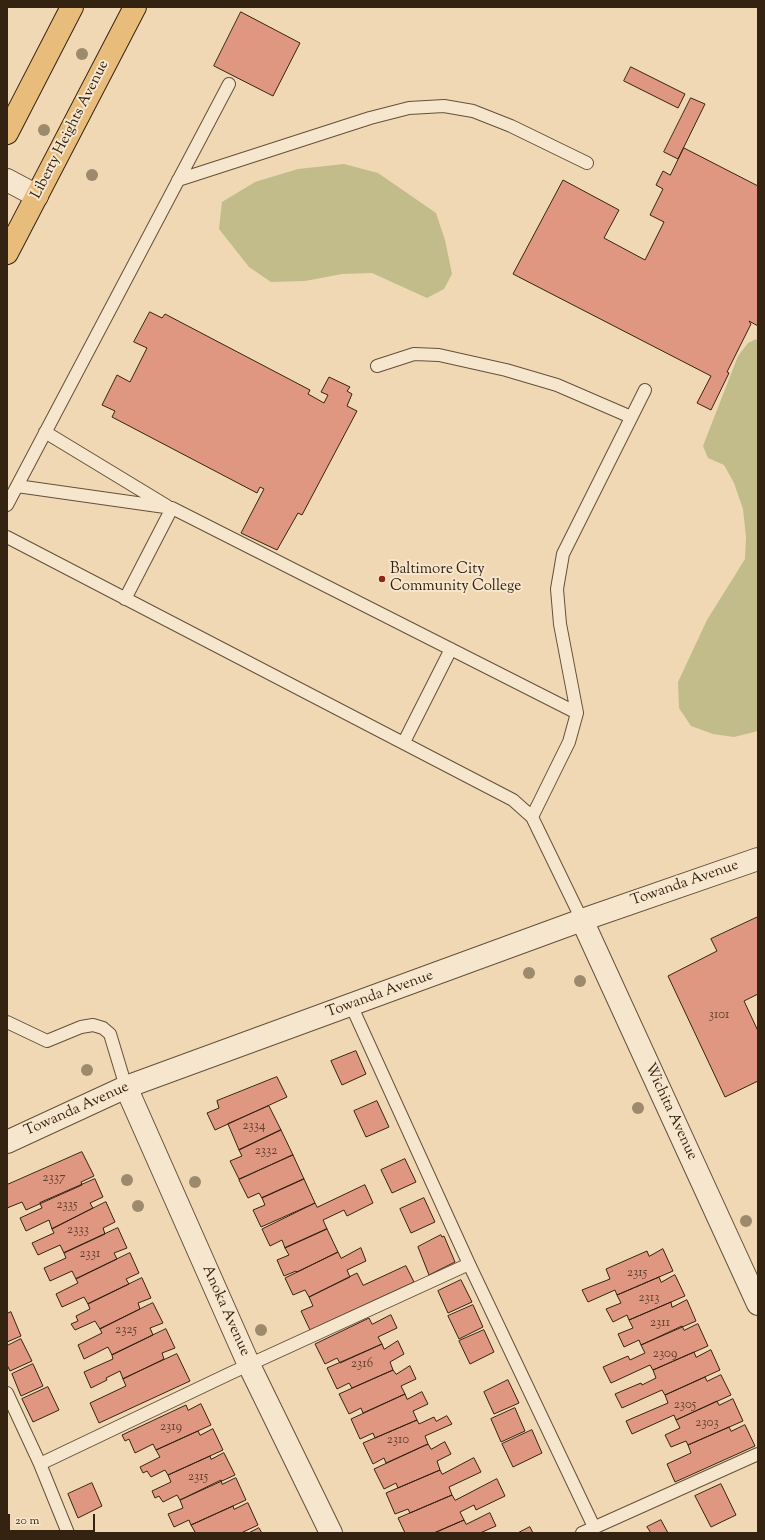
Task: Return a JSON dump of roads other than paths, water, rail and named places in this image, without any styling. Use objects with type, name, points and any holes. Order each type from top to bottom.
[{"type":"main road","points":[[7,133],[72,7]]},
{"type":"main road","name":"Liberty Heights Avenue","points":[[7,253],[135,7]]},
{"type":"street","points":[[7,180],[37,196]]},
{"type":"street","name":"Towanda Avenue","points":[[7,1142],[126,1087],[582,920],[758,859]]},
{"type":"street","name":"Wichita Avenue","points":[[582,920],[758,1304]]},
{"type":"street","name":"Anoka Avenue","points":[[126,1087],[249,1365],[331,1533]]},
{"type":"lane","points":[[8,500],[17,486],[229,84]]},
{"type":"lane","points":[[178,180],[370,118],[409,108],[444,106],[473,111],[510,126],[587,163]]},
{"type":"lane","points":[[377,366],[414,354],[439,355],[506,370],[557,385],[631,417]]},
{"type":"lane","points":[[532,817],[569,742],[576,712],[560,624],[557,589],[563,554],[645,390]]},
{"type":"lane","points":[[45,432],[172,508],[576,712]]},
{"type":"lane","points":[[17,486],[172,508]]},
{"type":"lane","points":[[125,599],[172,508]]},
{"type":"lane","points":[[7,537],[513,800],[532,817],[582,920]]},
{"type":"lane","points":[[404,742],[451,649]]},
{"type":"lane","points":[[352,1005],[469,1264],[594,1527]]},
{"type":"lane","points":[[7,1022],[47,1041],[81,1027],[93,1025],[103,1028],[110,1034],[126,1087]]},
{"type":"lane","points":[[40,1464],[249,1365],[469,1264]]},
{"type":"lane","points":[[7,1393],[40,1464],[68,1533]]},
{"type":"lane","points":[[582,1533],[758,1454]]},
{"type":"place","name":"Baltimore City Community College","points":[[382,579]]}]
